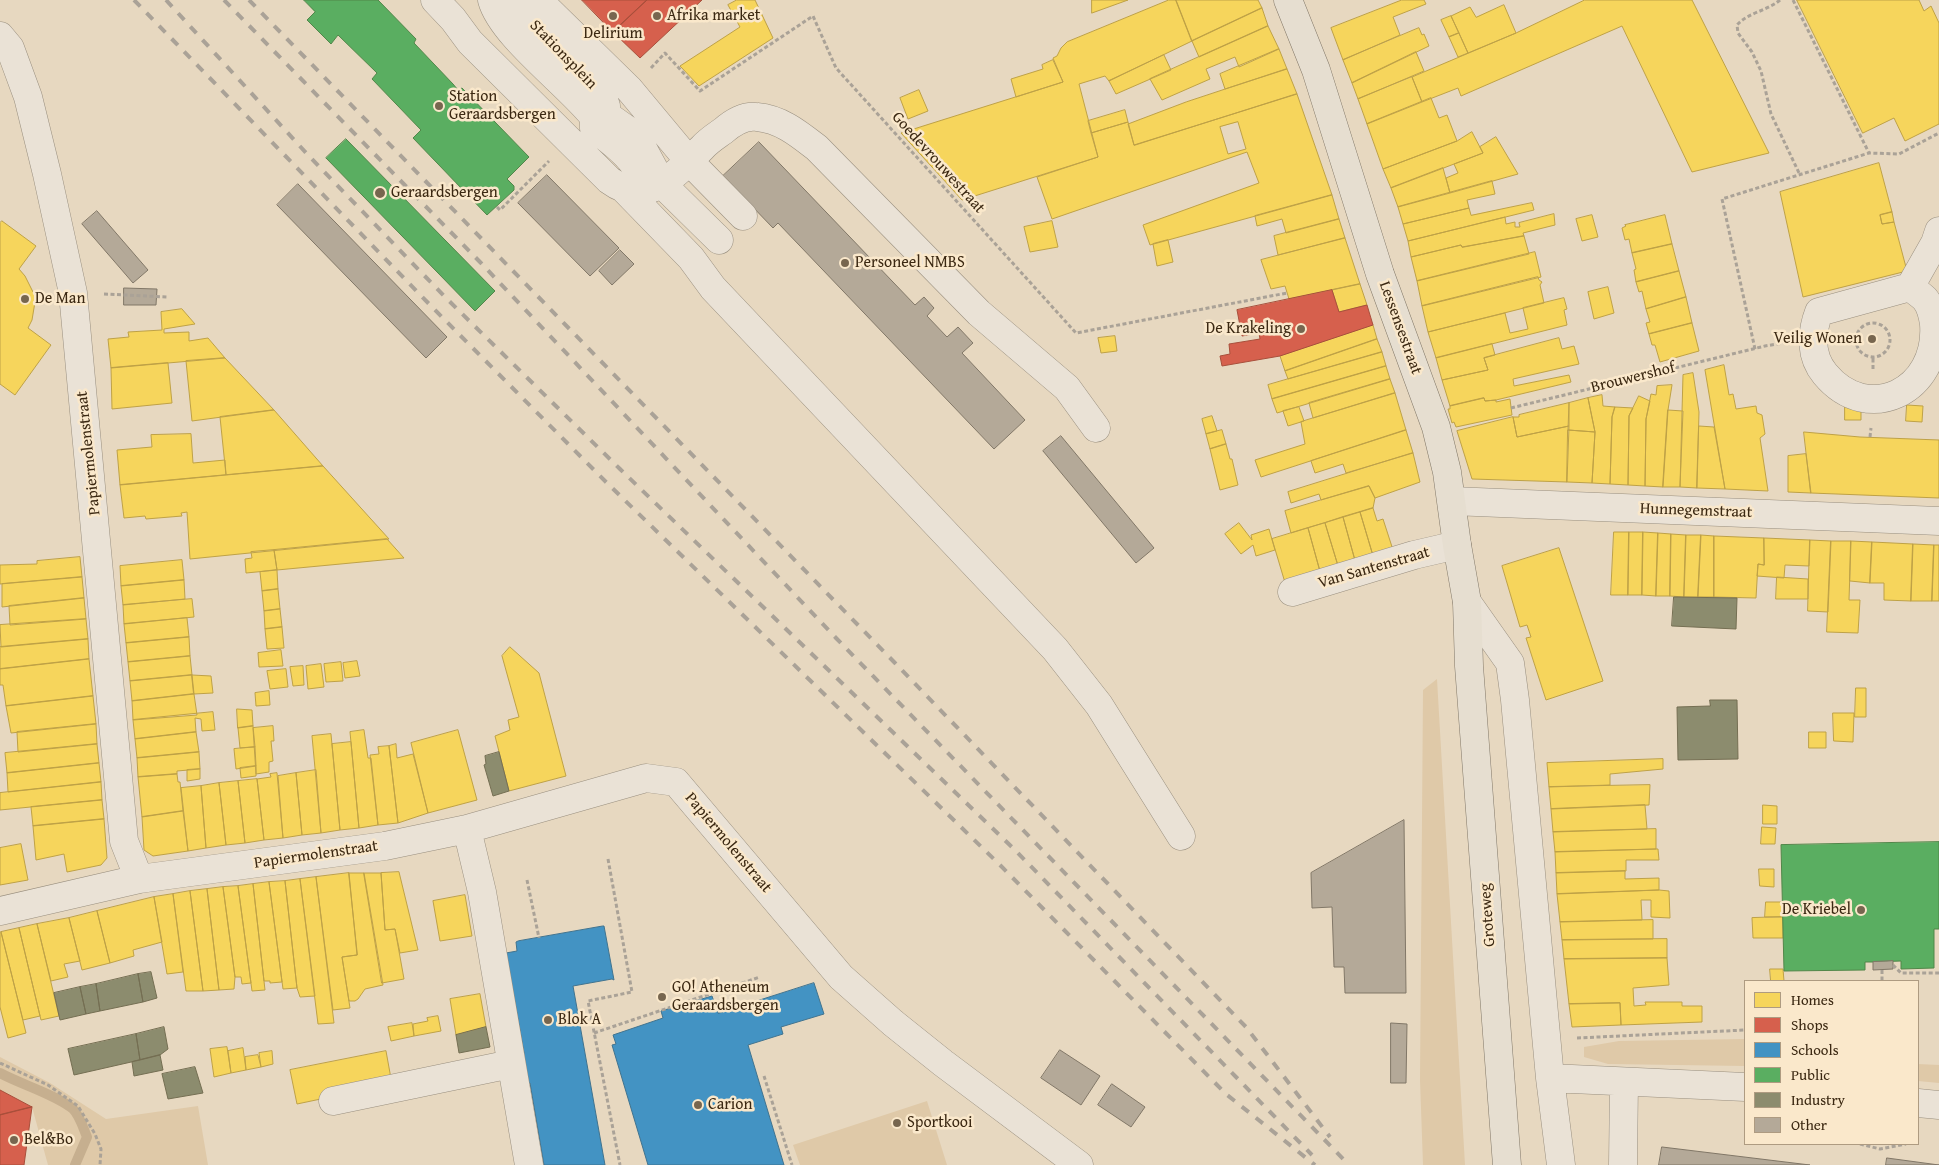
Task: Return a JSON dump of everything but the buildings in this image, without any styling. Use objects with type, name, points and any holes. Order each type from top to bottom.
[{"type":"main road","name":"Lessensestraat","points":[[1288,0],[1316,70],[1380,274],[1436,427],[1447,472],[1467,602],[1469,666]]},
{"type":"main road","name":"Groteweg","points":[[1469,666],[1507,1165]]},
{"type":"street","name":"Stationsplein","points":[[510,0],[602,95],[606,106],[611,101]]},
{"type":"street","name":"Stationsplein","points":[[538,0],[611,101]]},
{"type":"street","points":[[438,3],[450,13],[458,15],[467,14],[483,3]]},
{"type":"street","points":[[438,3],[470,42],[609,180],[667,174],[731,124],[744,118],[756,116],[777,121],[798,132],[817,148],[979,313],[1067,388],[1096,428]]},
{"type":"street","name":"Stationsplein","points":[[483,3],[498,14],[513,34],[594,117],[611,101]]},
{"type":"street","points":[[470,42],[466,25],[483,3]]},
{"type":"street","name":"Papiermolenstraat","points":[[0,36],[10,48],[28,97],[73,293],[124,841],[139,879]]},
{"type":"street","points":[[564,136],[581,140],[611,101]]},
{"type":"street","points":[[611,101],[625,154],[640,170],[667,174],[725,234],[667,174]]},
{"type":"street","points":[[611,101],[656,138],[691,258],[713,288],[1055,649],[1098,705],[1181,836]]},
{"type":"street","points":[[1910,287],[1926,300],[1933,319],[1936,338],[1933,357],[1924,375],[1910,389],[1892,397],[1872,400],[1852,396],[1834,384],[1820,368],[1813,348],[1814,326],[1819,312],[1910,287],[1936,243],[1939,231]]},
{"type":"street","name":"Hunnegemstraat","points":[[1452,501],[1939,521]]},
{"type":"street","name":"Van Santenstraat","points":[[1292,592],[1457,545]]},
{"type":"street","points":[[1467,602],[1510,663],[1560,1165]]},
{"type":"street","name":"Papiermolenstraat","points":[[0,911],[139,879],[385,846],[467,830],[646,778],[676,782],[840,977],[929,1051],[1079,1165]]},
{"type":"street","points":[[467,830],[482,892],[529,1165]]},
{"type":"street","points":[[333,1101],[511,1064]]},
{"type":"street","points":[[1550,1078],[1744,1087]]},
{"type":"street","points":[[1623,1165],[1624,1082]]},
{"type":"street","points":[[1919,1103],[1939,1105]]},
{"type":"path","points":[[1780,0],[1771,7],[1742,19],[1737,25],[1738,34],[1752,52],[1761,71],[1771,114],[1800,175]]},
{"type":"path","points":[[1793,0],[1868,153]]},
{"type":"path","name":"Goedevrouwestraat","points":[[611,101],[665,53],[700,91],[813,16],[836,68],[1076,333],[1287,293]]},
{"type":"path","points":[[1755,349],[1722,199],[1868,153],[1899,154],[1939,133]]},
{"type":"path","points":[[497,207],[500,210],[548,162]]},
{"type":"path","points":[[123,294],[167,297]]},
{"type":"path","points":[[1873,324],[1883,327],[1890,336],[1888,348],[1885,352],[1873,357],[1860,352],[1856,341],[1863,327],[1873,324]]},
{"type":"path","name":"Brouwershof","points":[[1511,408],[1765,346]]},
{"type":"path","points":[[608,859],[632,992],[588,1001],[620,1165]]},
{"type":"path","points":[[528,880],[538,938]]},
{"type":"path","points":[[1893,965],[1901,973],[1939,973]]},
{"type":"path","points":[[1882,970],[1882,980]]},
{"type":"path","points":[[594,1032],[760,978]]},
{"type":"path","points":[[1547,1042],[1587,1036],[1744,1030]]},
{"type":"path","points":[[0,1063],[48,1085],[78,1106],[95,1134],[101,1149],[100,1165]]},
{"type":"path","points":[[764,1076],[792,1165]]},
{"type":"path","points":[[1864,1145],[1880,1149],[1901,1145]]},
{"type":"shaded area","points":[[1437,679],[1465,1165],[1423,1165],[1420,1080],[1423,690]]},
{"type":"shaded area","points":[[1744,1039],[1744,1066],[1608,1064],[1584,1057],[1584,1047],[1619,1041]]},
{"type":"shaded area","points":[[0,1057],[50,1083],[106,1119],[198,1106],[208,1165],[48,1165],[32,1107],[0,1090]]},
{"type":"shaded area","points":[[1919,1064],[1939,1065],[1939,1083],[1919,1081]]},
{"type":"shaded area","name":"Sportkooi","points":[[927,1101],[947,1165],[800,1165],[793,1145]]},
{"type":"waterway","points":[[0,1073],[48,1094],[73,1109],[87,1137],[75,1165]]},
{"type":"railway","points":[[134,0],[433,308],[606,482],[1001,866],[1226,1094],[1315,1165]]},
{"type":"railway","points":[[166,0],[308,155],[445,297],[620,469],[1015,850],[1312,1155]]},
{"type":"railway","points":[[224,0],[480,262],[836,638],[1349,1165]]},
{"type":"railway","points":[[249,0],[895,663],[1246,1027],[1330,1137]]},
{"type":"place","name":"Delirium","points":[[613,16]]},
{"type":"place","name":"Afrika market","points":[[657,16]]},
{"type":"place","name":"Station Geraardsbergen","points":[[439,106]]},
{"type":"place","name":"Geraardsbergen","points":[[380,193]]},
{"type":"place","name":"Personeel NMBS","points":[[845,263]]},
{"type":"place","name":"De Man","points":[[25,299]]},
{"type":"place","name":"De Krakeling","points":[[1301,329]]},
{"type":"place","name":"Veilig Wonen","points":[[1872,339]]},
{"type":"place","name":"De Kriebel","points":[[1861,910]]},
{"type":"place","name":"GO! Atheneum Geraardsbergen","points":[[662,997]]},
{"type":"place","name":"Blok A","points":[[548,1020]]},
{"type":"place","name":"Carion","points":[[698,1105]]},
{"type":"place","name":"Sportkooi","points":[[897,1123]]},
{"type":"place","name":"Bel&Bo","points":[[14,1140]]}]
